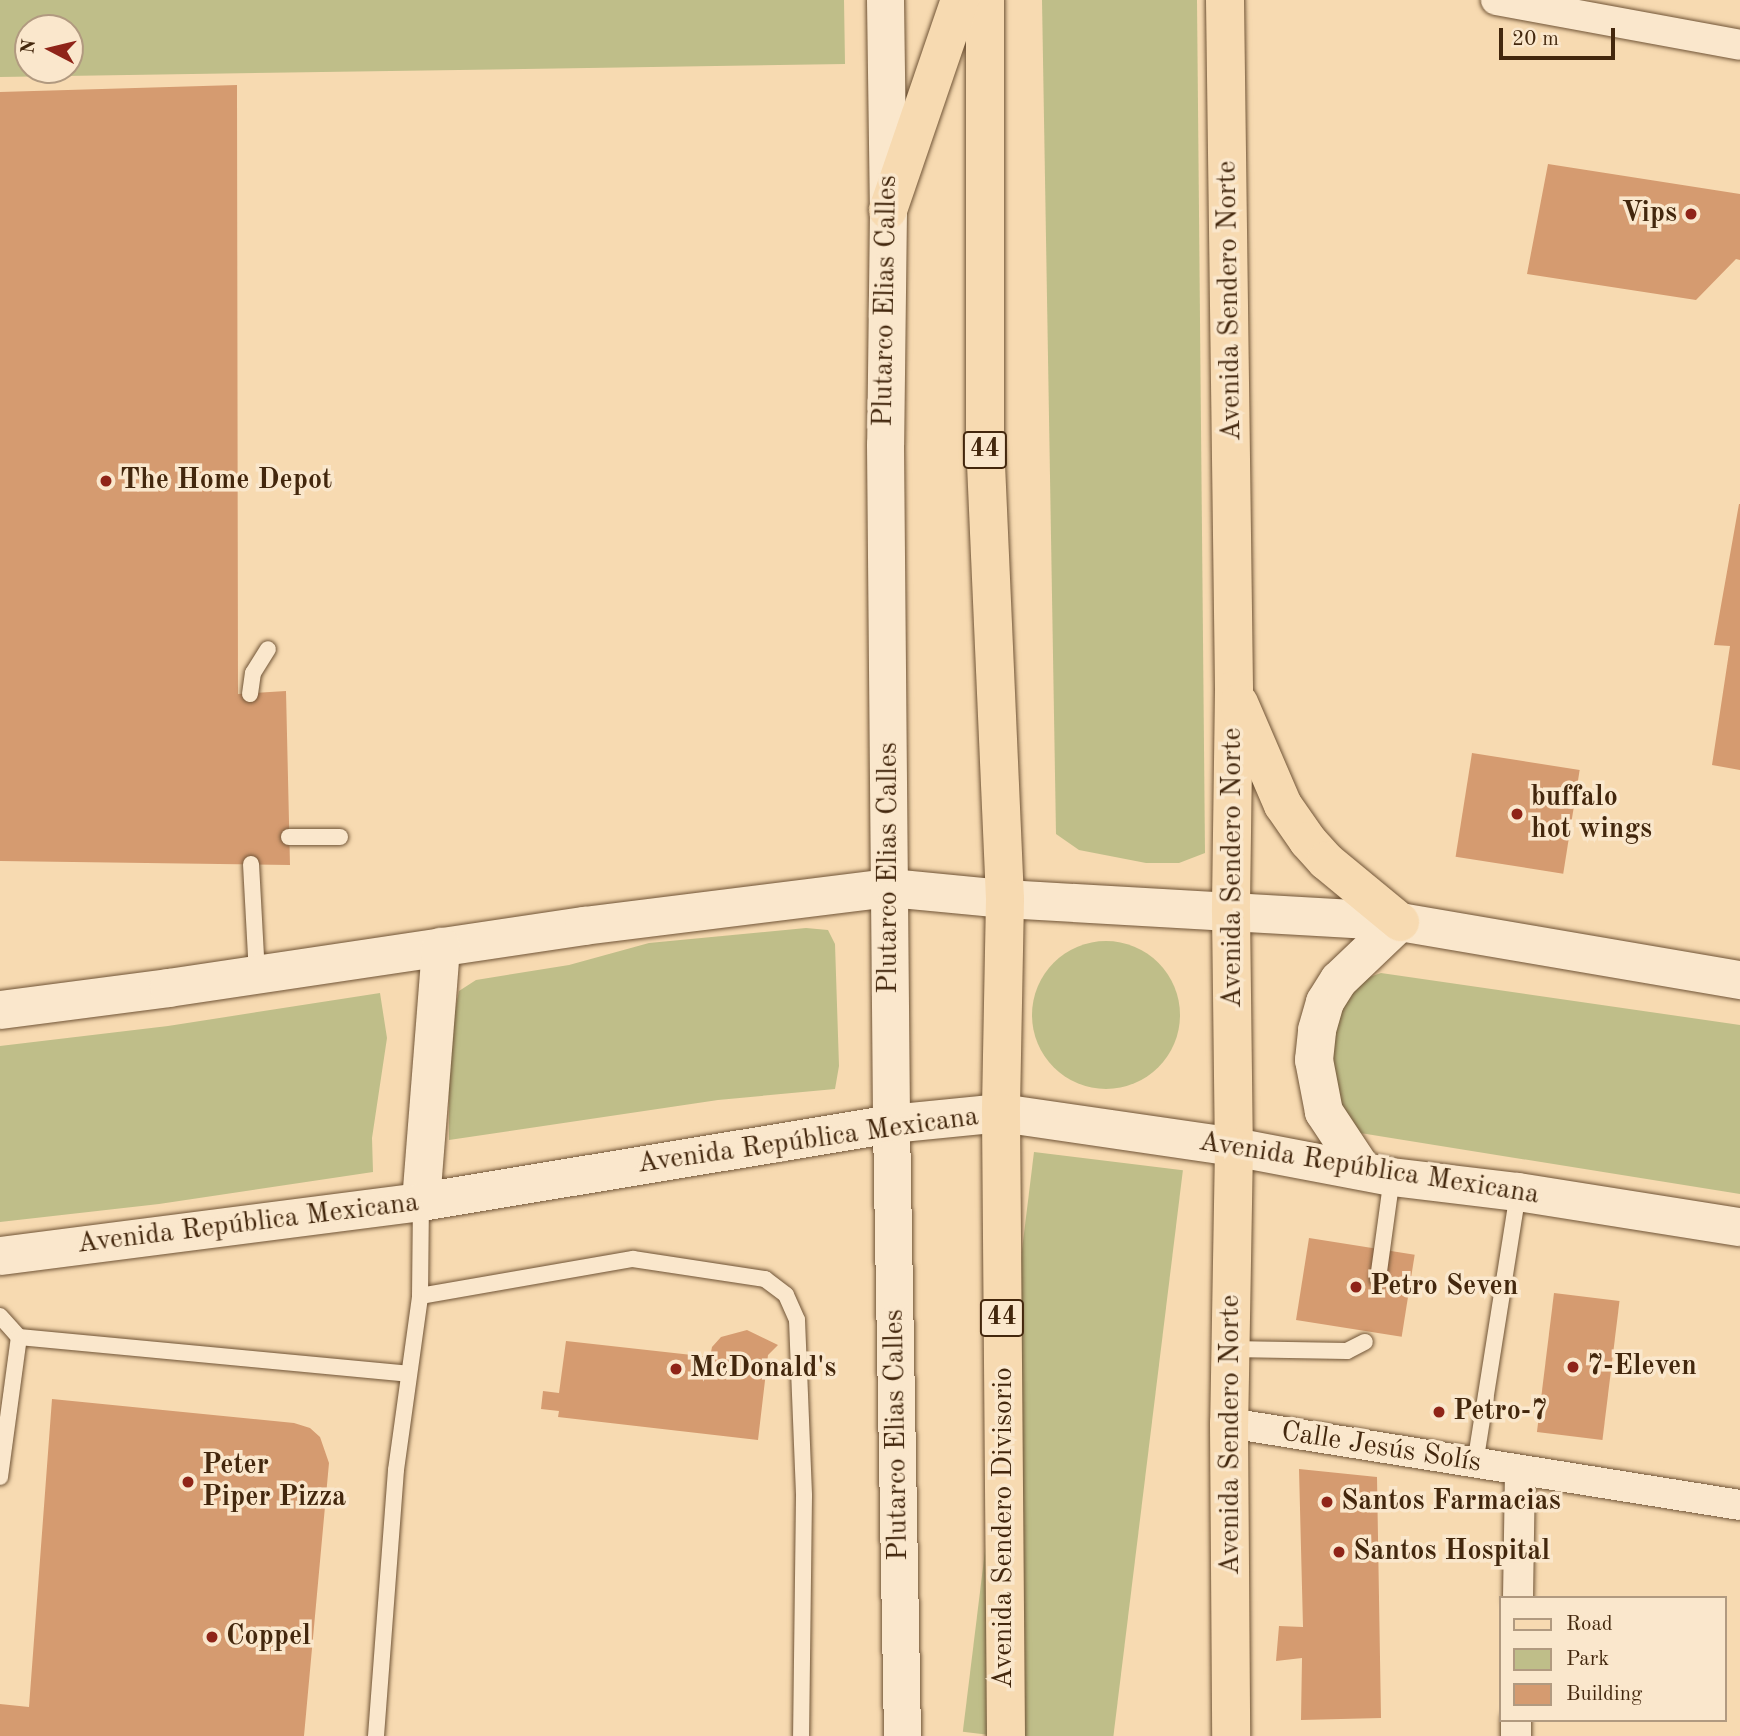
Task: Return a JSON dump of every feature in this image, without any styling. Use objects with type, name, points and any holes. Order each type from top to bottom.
[{"type":"main road","points":[[888,210],[960,0]]},
{"type":"main road","name":"44","points":[[985,0],[985,440],[1005,899]]},
{"type":"main road","name":"Avenida Sendero Norte","points":[[1225,0],[1234,690],[1231,912],[1234,1147],[1229,1423],[1231,1736]]},
{"type":"main road","points":[[1234,690],[1283,805],[1307,841],[1400,922]]},
{"type":"main road","points":[[0,1010],[440,947],[890,888],[1005,899],[1400,922],[1740,981]]},
{"type":"main road","name":"Avenida Sendero Divisorio","points":[[1005,899],[1001,1113],[1006,1736]]},
{"type":"main road","points":[[1378,1174],[1324,1112],[1317,1088],[1314,1060],[1317,1030],[1325,1002],[1339,980],[1400,922]]},
{"type":"main road","points":[[421,1202],[440,947]]},
{"type":"main road","name":"Avenida República Mexicana","points":[[0,1256],[421,1202],[891,1124],[1001,1113],[1234,1147],[1378,1174],[1518,1192],[1740,1227]]},
{"type":"street","name":"Plutarco Elias Calles","points":[[885,0],[888,210],[885,444],[891,1124],[902,1736]]},
{"type":"street","points":[[1496,0],[1740,45]]},
{"type":"street","name":"Calle Jesús Solís","points":[[1229,1423],[1520,1472],[1740,1505]]},
{"type":"street","points":[[1518,1596],[1520,1472]]},
{"type":"lane","points":[[250,694],[253,673],[268,649]]},
{"type":"lane","points":[[289,837],[340,836]]},
{"type":"lane","points":[[251,864],[257,975]]},
{"type":"lane","points":[[1378,1174],[1378,1279]]},
{"type":"lane","points":[[1475,1464],[1518,1192]]},
{"type":"lane","points":[[376,1736],[397,1470],[420,1296],[421,1202]]},
{"type":"lane","points":[[420,1296],[633,1259],[765,1279],[786,1295],[797,1320],[804,1496],[801,1736]]},
{"type":"lane","points":[[0,1316],[19,1337],[408,1374]]},
{"type":"lane","points":[[0,1477],[19,1337]]},
{"type":"lane","points":[[1230,1349],[1348,1351],[1366,1342]]},
{"type":"green space","points":[[0,0],[844,0],[845,64],[84,76],[84,14],[14,14],[14,77],[0,77]]},
{"type":"green space","points":[[1042,0],[1197,0],[1205,853],[1179,863],[1146,863],[1079,850],[1056,834]]},
{"type":"green space","points":[[806,928],[828,930],[835,944],[839,1066],[835,1089],[718,1100],[449,1140],[449,1040],[459,991],[476,980],[569,965],[649,943]]},
{"type":"green space","points":[[1106,941],[1134,947],[1158,963],[1174,987],[1180,1015],[1174,1043],[1158,1067],[1134,1083],[1106,1089],[1078,1083],[1054,1067],[1038,1043],[1032,1015],[1038,987],[1054,963],[1078,947]]},
{"type":"green space","points":[[1381,973],[1740,1025],[1740,1194],[1354,1132],[1330,1088],[1334,1020],[1361,980]]},
{"type":"green space","points":[[380,993],[387,1038],[372,1138],[373,1172],[159,1204],[0,1222],[0,1046],[168,1026]]},
{"type":"green space","points":[[1034,1152],[1183,1170],[1113,1736],[998,1736],[963,1732]]},
{"type":"building","points":[[237,85],[238,694],[286,691],[290,865],[0,861],[0,92]]},
{"type":"building","points":[[1548,164],[1740,194],[1740,260],[1736,259],[1696,300],[1527,274]]},
{"type":"building","points":[[1739,504],[1740,770],[1712,765],[1730,646],[1714,645]]},
{"type":"building","name":"buffalo hot wings","points":[[1472,753],[1580,770],[1563,874],[1456,857]]},
{"type":"building","name":"Petro Seven","points":[[1309,1238],[1415,1255],[1402,1337],[1296,1320]]},
{"type":"building","points":[[1554,1293],[1620,1301],[1602,1440],[1537,1432]]},
{"type":"building","points":[[747,1330],[778,1345],[768,1355],[758,1440],[558,1417],[559,1411],[541,1409],[543,1391],[559,1393],[566,1341],[710,1357],[712,1347],[721,1337]]},
{"type":"building","points":[[52,1399],[294,1423],[310,1428],[320,1437],[329,1463],[304,1736],[0,1736],[0,1704],[29,1707]]},
{"type":"building","name":"Santos Hospital","points":[[1299,1469],[1377,1477],[1381,1718],[1301,1720],[1302,1658],[1276,1661],[1279,1626],[1303,1627]]},
{"type":"place","name":"Vips","points":[[1691,214]]},
{"type":"place","name":"The Home Depot","points":[[106,481]]},
{"type":"place","name":"buffalo hot wings","points":[[1517,814]]},
{"type":"place","name":"Petro Seven","points":[[1356,1287]]},
{"type":"place","name":"7-Eleven","points":[[1573,1367]]},
{"type":"place","name":"McDonald's","points":[[676,1369]]},
{"type":"place","name":"Petro-7","points":[[1439,1412]]},
{"type":"place","name":"Peter Piper Pizza","points":[[188,1482]]},
{"type":"place","name":"Santos Farmacias","points":[[1327,1502]]},
{"type":"place","name":"Santos Hospital","points":[[1339,1552]]},
{"type":"place","name":"Coppel","points":[[212,1637]]}]
